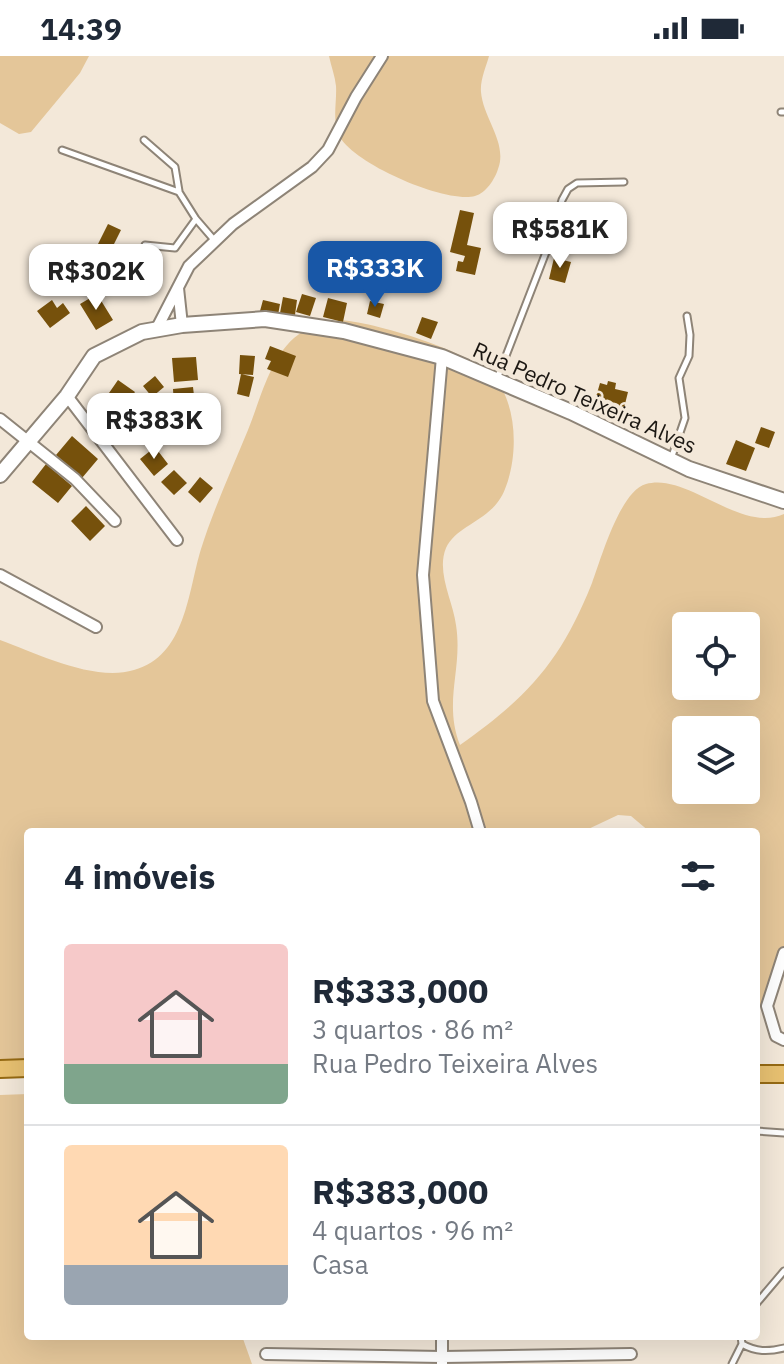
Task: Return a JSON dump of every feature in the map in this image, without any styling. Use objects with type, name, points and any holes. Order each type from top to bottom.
[{"type":"main road","points":[[0,1069],[24,1068]]},
{"type":"main road","points":[[760,1074],[784,1074]]},
{"type":"street","points":[[156,330],[189,266],[233,224],[312,167],[328,150],[382,56]]},
{"type":"street","points":[[178,288],[182,325]]},
{"type":"street","name":"Rua Pedro Teixeira Alves","points":[[0,475],[67,396],[94,356],[142,332],[182,325],[265,319],[344,331],[442,357],[571,412],[670,460],[783,500]]},
{"type":"street","points":[[442,357],[424,591],[433,701],[479,828]]},
{"type":"street","points":[[67,396],[177,540]]},
{"type":"street","points":[[0,419],[75,479],[115,521]]},
{"type":"street","points":[[0,575],[96,627]]},
{"type":"street","points":[[784,953],[767,1006],[776,1036],[784,1040]]},
{"type":"street","points":[[266,1354],[442,1360],[631,1354]]},
{"type":"lane","points":[[144,140],[175,167],[179,192],[215,241]]},
{"type":"lane","points":[[62,150],[179,192]]},
{"type":"lane","points":[[497,380],[568,189],[577,183],[624,182]]},
{"type":"lane","points":[[145,245],[175,248],[196,219]]},
{"type":"lane","points":[[670,460],[685,418],[679,378],[689,356],[687,316]]},
{"type":"lane","points":[[760,1131],[784,1133]]},
{"type":"lane","points":[[760,1299],[784,1271]]},
{"type":"lane","points":[[732,1364],[742,1340]]},
{"type":"lane","points":[[742,1344],[768,1352],[784,1348]]},
{"type":"shaded area","points":[[0,56],[89,56],[80,73],[31,132],[19,134],[0,123]]},
{"type":"shaded area","points":[[329,56],[489,56],[481,92],[500,150],[497,173],[490,185],[475,196],[443,194],[380,169],[347,146],[337,129],[336,86]]},
{"type":"shaded area","points":[[338,320],[354,322],[445,348],[484,368],[495,378],[508,403],[514,447],[505,489],[492,508],[451,540],[443,557],[457,641],[453,714],[460,745],[505,710],[555,656],[580,610],[620,512],[637,489],[646,484],[662,483],[679,486],[750,516],[767,518],[784,514],[784,960],[763,1005],[760,1006],[760,828],[645,828],[631,816],[618,815],[590,828],[24,828],[24,1061],[0,1062],[0,640],[66,665],[102,672],[134,670],[151,663],[165,651],[182,620],[206,534],[272,369],[285,347],[309,328]]},
{"type":"shaded area","points":[[24,1094],[24,1340],[243,1340],[252,1364],[0,1364],[0,1095]]},
{"type":"building","points":[[460,210],[474,213],[467,245],[481,248],[475,275],[456,271],[458,261],[463,262],[465,256],[450,252]]},
{"type":"building","points":[[108,224],[121,230],[111,250],[98,244]]},
{"type":"building","points":[[554,258],[571,262],[565,283],[549,279]]},
{"type":"building","points":[[97,294],[113,320],[96,330],[80,304]]},
{"type":"building","points":[[302,294],[316,298],[310,316],[296,312]]},
{"type":"building","points":[[283,297],[297,300],[295,315],[280,313]]},
{"type":"building","points":[[328,298],[347,303],[343,322],[323,317]]},
{"type":"building","points":[[52,300],[57,308],[63,303],[70,313],[50,328],[37,311]]},
{"type":"building","points":[[263,300],[280,304],[278,315],[260,311]]},
{"type":"building","points":[[370,301],[384,304],[380,318],[367,314]]},
{"type":"building","points":[[422,317],[438,322],[431,339],[416,333]]},
{"type":"building","points":[[270,346],[296,356],[288,377],[267,369],[271,361],[265,359]]},
{"type":"building","points":[[240,355],[255,356],[253,375],[239,374]]},
{"type":"building","points":[[196,357],[198,380],[174,382],[172,358]]},
{"type":"building","points":[[241,374],[254,377],[249,397],[237,394]]},
{"type":"building","points":[[155,376],[164,387],[152,397],[143,386]]},
{"type":"building","points":[[118,380],[135,392],[126,405],[109,393]]},
{"type":"building","points":[[608,381],[616,383],[615,389],[628,392],[623,412],[594,404],[600,383],[607,385]]},
{"type":"building","points":[[193,387],[195,404],[174,406],[173,389]]},
{"type":"building","points":[[131,402],[144,410],[136,423],[123,415]]},
{"type":"building","points":[[761,427],[775,432],[769,448],[755,443]]},
{"type":"building","points":[[72,436],[98,459],[82,478],[56,455]]},
{"type":"building","points":[[736,440],[755,448],[746,471],[726,464]]},
{"type":"building","points":[[155,447],[168,464],[154,476],[140,459]]},
{"type":"building","points":[[46,464],[72,486],[58,503],[32,482]]},
{"type":"building","points":[[174,470],[187,483],[174,495],[161,482]]},
{"type":"building","points":[[200,477],[213,488],[200,503],[188,492]]},
{"type":"building","points":[[86,506],[105,526],[90,541],[71,521]]}]
